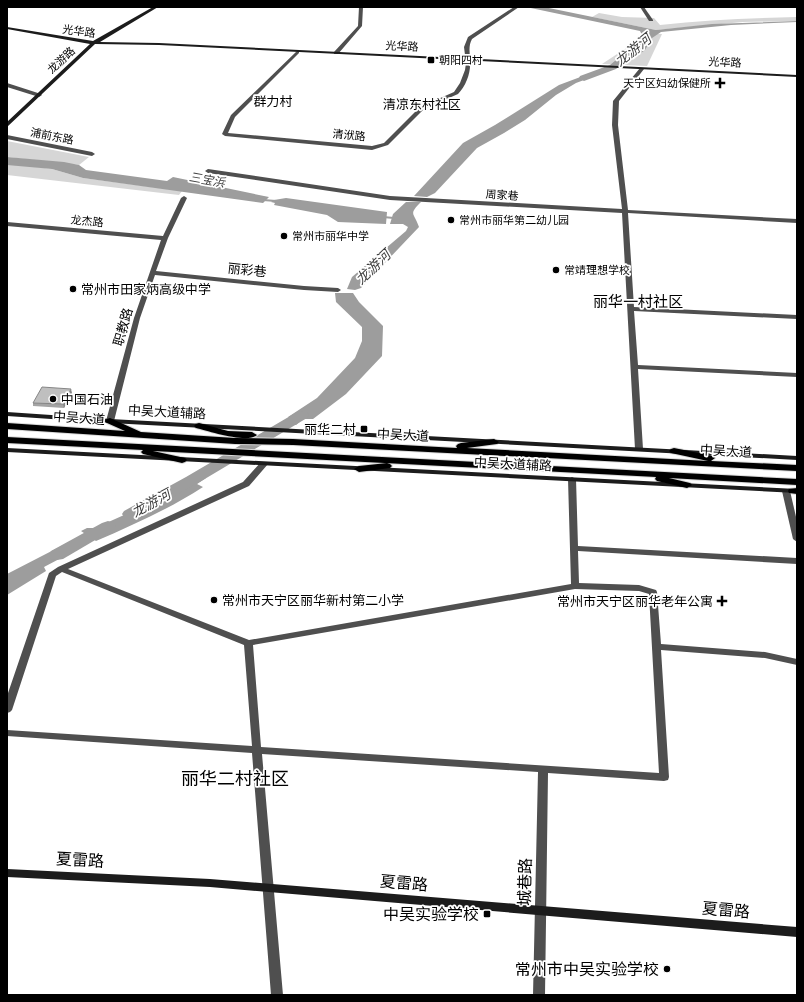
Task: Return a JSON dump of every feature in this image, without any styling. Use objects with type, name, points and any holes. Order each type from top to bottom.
[{"type":"main road","name":"龙游路","points":[[7,125],[36,95],[91,43],[151,7]]},
{"type":"main road","name":"龙游路","points":[[91,43],[156,7]]},
{"type":"main road","name":"光华路","points":[[7,28],[91,43],[159,44],[797,76]]},
{"type":"main road","name":"龙游路","points":[[7,118],[36,95]]},
{"type":"main road","name":"中吴大道辅路","points":[[7,414],[199,426],[797,458]]},
{"type":"main road","points":[[110,421],[145,436]]},
{"type":"main road","name":"中吴大道","points":[[7,426],[235,441],[379,446],[797,468]]},
{"type":"main road","points":[[199,426],[228,434],[270,436],[293,442]]},
{"type":"main road","points":[[7,434],[84,439],[100,437],[101,435],[92,432]]},
{"type":"main road","name":"中吴大道","points":[[7,440],[246,452],[364,460],[605,471],[794,489]]},
{"type":"main road","points":[[150,447],[141,444],[142,442],[151,440],[194,443],[235,441]]},
{"type":"main road","points":[[379,446],[409,443],[461,446],[494,442]]},
{"type":"main road","points":[[119,446],[182,460]]},
{"type":"main road","points":[[7,450],[182,460]]},
{"type":"main road","points":[[674,451],[746,465]]},
{"type":"main road","points":[[364,460],[412,456],[505,461],[519,459],[519,456],[504,453]]},
{"type":"main road","name":"中吴大道辅路","points":[[182,460],[794,489]]},
{"type":"main road","points":[[580,470],[566,466],[565,464],[580,462],[670,466],[722,464]]},
{"type":"main road","points":[[359,469],[394,465],[432,467],[470,465]]},
{"type":"main road","points":[[605,471],[627,477],[659,479],[687,485]]},
{"type":"main road","name":"夏雷路","points":[[7,873],[210,883],[797,932]]},
{"type":"street","points":[[336,54],[360,26],[361,7]]},
{"type":"street","name":"清洑路","points":[[298,52],[233,116],[226,134],[372,148],[386,144],[422,108],[456,93],[459,90],[468,65],[466,43],[470,38],[517,7]]},
{"type":"street","points":[[642,7],[651,20]]},
{"type":"street","points":[[639,449],[625,212],[615,125],[616,101],[642,69]]},
{"type":"street","points":[[7,85],[36,95]]},
{"type":"street","name":"浦前东路","points":[[7,137],[92,154]]},
{"type":"street","name":"周家巷","points":[[208,171],[390,198],[797,221]]},
{"type":"street","name":"职教路","points":[[110,421],[137,318],[165,238],[184,198]]},
{"type":"street","name":"龙杰路","points":[[7,224],[165,238]]},
{"type":"street","name":"丽彩巷","points":[[153,273],[338,290]]},
{"type":"street","points":[[631,309],[797,317]]},
{"type":"street","points":[[635,367],[797,375]]},
{"type":"street","points":[[7,710],[52,575],[61,569],[246,484],[264,464]]},
{"type":"street","points":[[572,479],[575,586]]},
{"type":"street","points":[[794,489],[797,539]]},
{"type":"street","points":[[574,548],[797,561]]},
{"type":"street","points":[[7,733],[664,777],[653,592],[639,588],[575,586],[248,643],[61,569]]},
{"type":"street","points":[[248,643],[276,995]]},
{"type":"street","points":[[656,647],[765,655],[797,662]]},
{"type":"street","name":"城巷路","points":[[539,995],[543,769]]},
{"type":"shaded area","points":[[599,13],[622,17],[654,18],[660,25],[780,17],[797,17],[797,21],[743,22],[656,30],[592,17]]},
{"type":"shaded area","points":[[641,33],[662,34],[647,66],[602,64],[643,37]]},
{"type":"shaded area","points":[[7,141],[89,157],[79,165],[7,157]]},
{"type":"shaded area","points":[[13,164],[52,169],[83,178],[182,191],[179,195],[7,175],[7,165]]},
{"type":"water","points":[[526,7],[544,7],[656,30],[712,24],[797,22],[731,25],[661,32],[652,38],[645,50],[625,65],[611,65],[643,37],[640,31]]},
{"type":"water","points":[[599,70],[611,70],[576,83],[556,95],[525,120],[477,148],[435,193],[427,197],[414,196],[463,143],[559,85]]},
{"type":"water","points":[[7,157],[64,162],[79,165],[86,170],[167,181],[173,177],[269,197],[263,203],[83,178],[52,169],[7,165]]},
{"type":"water","points":[[286,198],[387,212],[386,224],[338,222],[327,215],[274,205],[275,203],[271,202]]},
{"type":"water","points":[[406,202],[421,202],[413,212],[419,227],[361,288],[355,290],[347,289],[352,277],[406,231],[408,227],[403,224],[390,224],[393,214]]},
{"type":"water","points":[[335,293],[353,293],[359,302],[383,326],[382,356],[346,394],[313,419],[303,419],[296,425],[282,425],[291,419],[288,417],[317,398],[355,358],[362,341],[362,327],[336,302]]},
{"type":"water","points":[[194,477],[206,478],[197,484],[203,487],[124,529],[96,541],[81,531],[87,528],[95,528],[171,494],[178,485]]},
{"type":"water","points":[[71,541],[80,548],[44,567],[46,571],[7,595],[7,574]]},
{"type":"building","name":"中国石油","points":[[42,387],[71,389],[63,404],[33,403]]},
{"type":"waterway","name":"龙游河","points":[[584,78],[613,67],[633,51]]},
{"type":"waterway","name":"三宝浜","points":[[263,200],[276,201]]},
{"type":"waterway","name":"三宝浜","points":[[383,217],[394,218]]},
{"type":"waterway","name":"龙游河","points":[[130,514],[192,480],[302,415]]},
{"type":"waterway","name":"龙游河","points":[[57,555],[108,526]]},
{"type":"place","name":"朝阳四村","points":[[431,60]]},
{"type":"place","name":"天宁区妇幼保健所","points":[[720,83]]},
{"type":"place","name":"常州市丽华第二幼儿园","points":[[451,220]]},
{"type":"place","name":"常州市丽华中学","points":[[284,236]]},
{"type":"place","name":"常靖理想学校","points":[[556,270]]},
{"type":"place","name":"常州市田家炳高级中学","points":[[73,289]]},
{"type":"place","name":"中国石油","points":[[53,399]]},
{"type":"place","name":"丽华二村","points":[[364,429]]},
{"type":"place","name":"常州市天宁区丽华新村第二小学","points":[[214,600]]},
{"type":"place","name":"常州市天宁区丽华老年公寓","points":[[722,601]]},
{"type":"place","name":"中吴实验学校","points":[[487,914]]},
{"type":"place","name":"常州市中吴实验学校","points":[[667,969]]},
{"type":"district","name":"群力村","points":[[273,101]]},
{"type":"district","name":"清凉东村社区","points":[[422,104]]},
{"type":"district","name":"丽华一村社区","points":[[638,301]]},
{"type":"district","name":"丽华二村社区","points":[[235,779]]}]
